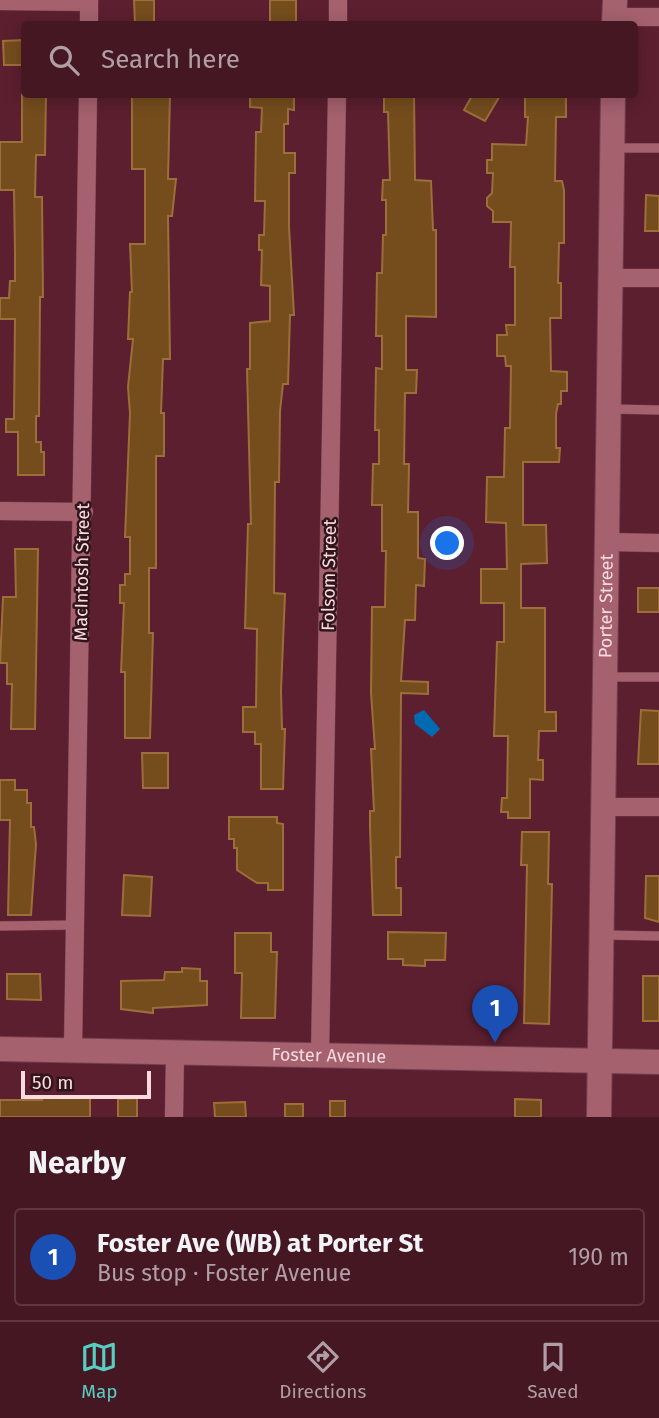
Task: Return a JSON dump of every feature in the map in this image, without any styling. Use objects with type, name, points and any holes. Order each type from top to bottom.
[{"type":"street","points":[[338,0],[338,21]]},
{"type":"street","points":[[0,1],[89,1],[89,21]]},
{"type":"street","points":[[614,14],[659,17]]},
{"type":"street","name":"MacIntosh Street","points":[[73,1050],[88,98]]},
{"type":"street","name":"Folsom Street","points":[[320,1055],[337,98]]},
{"type":"street","name":"Porter Street","points":[[599,1117],[613,98]]},
{"type":"street","points":[[610,278],[659,278]]},
{"type":"street","points":[[0,511],[83,512]]},
{"type":"street","points":[[607,542],[659,542]]},
{"type":"street","points":[[603,807],[659,807]]},
{"type":"street","name":"Foster Avenue","points":[[0,1049],[659,1062]]},
{"type":"street","points":[[174,1117],[175,1053]]},
{"type":"lane","points":[[612,148],[659,148]]},
{"type":"lane","points":[[609,409],[659,410]]},
{"type":"lane","points":[[605,677],[659,677]]},
{"type":"lane","points":[[0,926],[76,925]]},
{"type":"lane","points":[[601,935],[659,936]]},
{"type":"water","points":[[424,710],[440,729],[432,737],[415,724],[414,715]]},
{"type":"building","points":[[134,0],[154,0],[154,21],[135,21]]},
{"type":"building","points":[[270,0],[296,0],[296,21],[270,21]]},
{"type":"building","points":[[21,40],[21,65],[4,65],[3,41]]},
{"type":"building","points":[[22,98],[46,98],[45,155],[36,155],[35,197],[42,197],[43,297],[40,297],[39,416],[36,416],[36,442],[41,442],[41,452],[44,452],[44,475],[18,475],[18,432],[6,432],[6,419],[14,419],[15,319],[0,319],[0,298],[9,298],[10,281],[15,281],[14,190],[0,190],[0,142],[22,142]]},
{"type":"building","points":[[132,98],[170,98],[168,179],[176,179],[172,216],[168,216],[170,359],[163,359],[161,413],[164,413],[164,456],[156,456],[156,568],[149,568],[149,633],[153,633],[150,738],[125,738],[125,672],[121,672],[124,603],[120,603],[120,585],[125,585],[125,574],[130,574],[130,537],[125,537],[130,413],[128,387],[133,339],[128,339],[132,292],[130,244],[145,244],[145,169],[132,169]]},
{"type":"building","points":[[250,98],[294,98],[294,110],[288,109],[288,124],[284,124],[284,153],[295,153],[295,173],[289,173],[294,315],[290,315],[288,384],[283,384],[280,411],[279,482],[275,482],[274,593],[285,594],[281,691],[282,729],[285,729],[283,789],[261,789],[261,744],[255,744],[255,732],[243,732],[243,707],[256,707],[257,629],[245,628],[248,524],[251,524],[247,369],[250,369],[250,323],[270,321],[270,286],[261,285],[262,250],[259,250],[259,235],[264,235],[265,201],[255,201],[256,132],[261,132],[262,108],[250,107]]},
{"type":"building","points":[[384,98],[414,98],[415,180],[431,181],[433,230],[436,230],[436,317],[406,316],[406,370],[417,370],[416,393],[405,393],[404,464],[409,464],[408,512],[418,512],[418,558],[425,559],[424,586],[416,585],[415,620],[405,620],[401,681],[428,682],[428,694],[401,693],[400,857],[396,857],[396,888],[401,888],[401,915],[373,915],[370,827],[370,811],[374,811],[371,749],[375,749],[371,693],[372,607],[385,607],[386,551],[382,551],[382,505],[372,505],[373,464],[379,464],[379,430],[375,430],[376,368],[382,369],[382,336],[376,336],[377,273],[382,273],[383,235],[386,235],[383,180],[390,180],[388,112],[384,112]]},
{"type":"building","points":[[471,98],[499,98],[485,121],[464,110]]},
{"type":"building","points":[[525,98],[566,98],[566,117],[556,117],[555,181],[562,181],[564,190],[564,243],[559,243],[558,283],[561,283],[561,318],[550,318],[551,371],[567,372],[567,391],[561,391],[561,404],[558,404],[556,414],[556,448],[560,448],[559,462],[523,462],[523,525],[546,525],[547,563],[521,564],[521,608],[545,608],[545,712],[556,712],[556,731],[539,731],[538,760],[543,760],[543,780],[530,779],[530,818],[508,818],[508,812],[501,812],[502,798],[507,798],[508,736],[494,736],[497,642],[504,642],[504,603],[481,603],[481,569],[507,569],[506,523],[486,522],[487,477],[504,477],[505,428],[510,428],[511,366],[506,366],[505,356],[497,356],[497,335],[507,335],[506,325],[515,325],[515,267],[510,267],[511,222],[493,222],[493,211],[487,206],[487,198],[492,193],[493,173],[487,173],[487,160],[492,160],[492,144],[526,145],[528,117],[525,117]]},
{"type":"building","points":[[646,195],[659,196],[659,231],[645,231]]},
{"type":"building","points":[[15,549],[38,549],[35,729],[11,729],[12,684],[7,684],[7,663],[0,663],[3,597],[16,597]]},
{"type":"building","points":[[638,588],[659,588],[659,612],[638,612]]},
{"type":"building","points":[[641,710],[659,711],[659,764],[638,764]]},
{"type":"building","points":[[142,753],[168,753],[168,788],[143,788]]},
{"type":"building","points":[[0,780],[15,780],[15,790],[27,790],[27,803],[31,803],[31,827],[34,827],[36,844],[31,915],[8,915],[10,820],[0,820]]},
{"type":"building","points":[[229,817],[277,817],[277,823],[283,824],[283,890],[268,890],[268,883],[257,883],[237,870],[237,848],[234,848],[234,839],[229,839]]},
{"type":"building","points":[[522,832],[549,832],[548,884],[552,884],[549,1024],[524,1023],[527,865],[521,865]]},
{"type":"building","points":[[124,875],[152,877],[150,916],[122,915]]},
{"type":"building","points":[[646,876],[659,876],[659,922],[645,918]]},
{"type":"building","points":[[388,932],[446,933],[445,960],[425,960],[425,966],[403,965],[403,959],[388,959]]},
{"type":"building","points":[[235,933],[271,933],[271,952],[277,952],[275,1018],[241,1018],[242,973],[235,973]]},
{"type":"building","points":[[182,968],[200,969],[200,981],[207,981],[207,1005],[153,1008],[153,1013],[121,1009],[121,981],[164,980],[165,972],[182,972]]},
{"type":"building","points":[[7,974],[40,974],[41,1000],[7,999]]},
{"type":"building","points":[[643,976],[659,976],[659,1021],[643,1021]]},
{"type":"building","points":[[42,1096],[90,1097],[90,1117],[0,1117],[0,1100],[42,1100]]},
{"type":"building","points":[[137,1098],[137,1117],[118,1117],[118,1099]]},
{"type":"building","points":[[515,1099],[541,1100],[541,1117],[515,1117]]},
{"type":"building","points":[[330,1101],[345,1101],[345,1117],[330,1117]]},
{"type":"building","points":[[245,1102],[246,1117],[215,1117],[214,1103]]},
{"type":"building","points":[[285,1104],[303,1104],[303,1117],[285,1117]]},
{"type":"place","name":"Foster Ave (WB) at Porter St","points":[[495,1043]]}]
